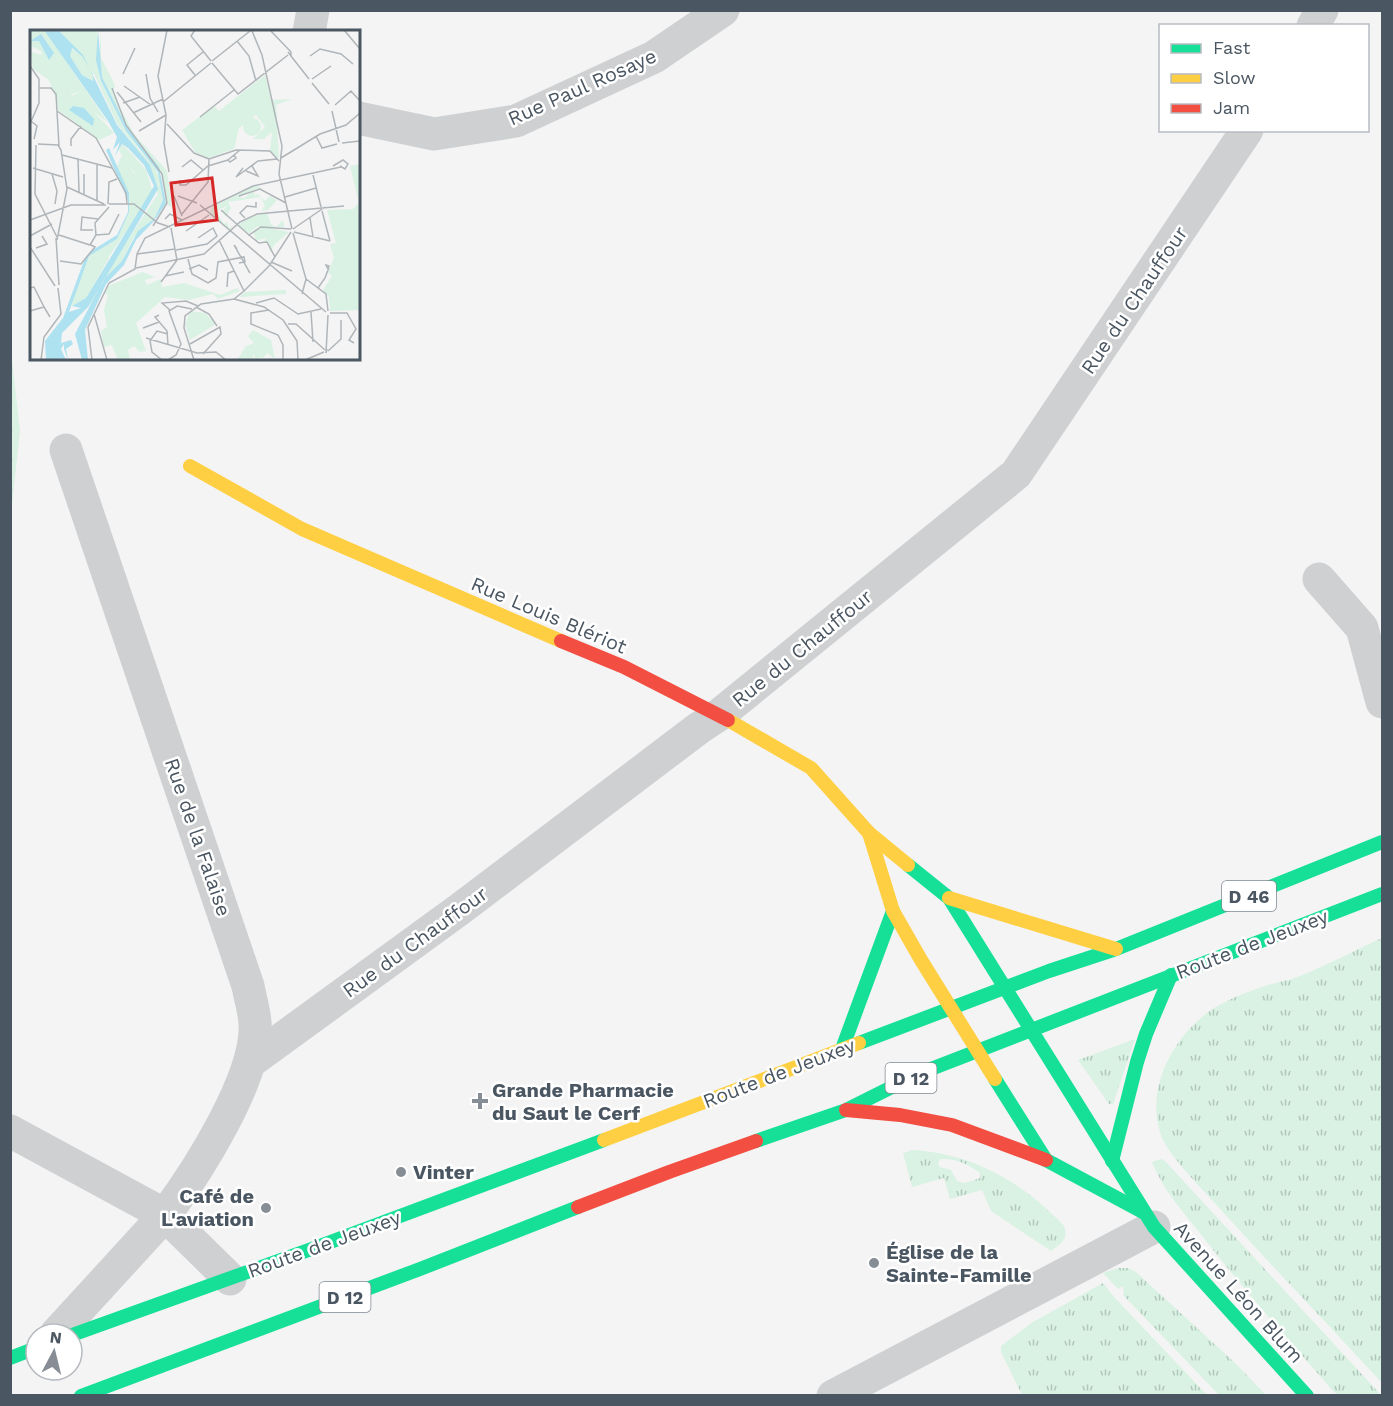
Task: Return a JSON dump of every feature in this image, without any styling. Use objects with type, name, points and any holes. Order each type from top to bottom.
[{"type":"main road","name":"Rue Louis Blériot","points":[[190,466],[302,529],[624,667],[719,715],[811,768],[869,833],[949,898],[1032,1031]]},
{"type":"main road","name":"Rue Louis Blériot","points":[[869,833],[893,910],[977,1050]]},
{"type":"main road","name":"Route de Jeuxey","points":[[84,1331],[647,1125],[1004,987],[1116,949],[1383,842]]},
{"type":"main road","name":"Route de Jeuxey","points":[[81,1395],[420,1269],[669,1172],[846,1110],[918,1074],[977,1050],[1032,1031],[1170,975],[1383,894]]},
{"type":"main road","name":"Rue Louis Blériot","points":[[949,898],[1116,949]]},
{"type":"main road","points":[[842,1049],[893,910]]},
{"type":"main road","points":[[1112,1161],[1137,1062],[1170,975]]},
{"type":"main road","name":"Avenue Léon Blum","points":[[1032,1031],[1149,1220],[1307,1395]]},
{"type":"main road","name":"Avenue Léon Blum","points":[[977,1050],[1046,1160]]},
{"type":"main road","name":"Avenue Léon Blum","points":[[846,1110],[900,1115],[952,1125],[1046,1160],[1149,1220]]},
{"type":"street","points":[[309,30],[313,10]]},
{"type":"street","name":"Rue Paul Rosaye","points":[[360,118],[434,134],[516,121],[654,57],[723,10]]},
{"type":"street","points":[[1314,24],[1322,10]]},
{"type":"street","name":"Rue du Chauffour","points":[[250,1062],[460,909],[719,715],[1016,474],[1246,132]]},
{"type":"street","name":"Rue de la Falaise","points":[[66,450],[248,986],[255,1023],[250,1062],[226,1117],[180,1195],[165,1215],[67,1322]]},
{"type":"street","points":[[1318,579],[1362,628],[1383,702]]},
{"type":"street","points":[[10,1131],[165,1215],[230,1279]]},
{"type":"street","points":[[833,1395],[1149,1220]]},
{"type":"green space","points":[[10,341],[20,431],[11,513],[10,513]]},
{"type":"green space","points":[[1382,938],[1382,1383],[1254,1246],[1168,1149],[1160,1132],[1157,1097],[1166,1063],[1175,1048],[1185,1034],[1211,1010],[1265,986],[1296,978]]},
{"type":"green space","points":[[1135,1039],[1113,1104],[1109,1104],[1078,1060]]},
{"type":"green space","points":[[913,1150],[956,1157],[996,1173],[1048,1210],[1064,1226],[1065,1238],[1051,1251],[991,1211],[982,1190],[950,1199],[944,1178],[912,1187],[903,1153]],"holes":[[[940,1159],[971,1167],[980,1173],[980,1178],[965,1183],[957,1181],[951,1170],[940,1167],[938,1164]]]},
{"type":"green space","points":[[1161,1159],[1381,1395],[1338,1395],[1333,1391],[1234,1276],[1174,1201],[1152,1162]]},
{"type":"green space","points":[[1118,1268],[1128,1268],[1136,1272],[1234,1362],[1266,1395],[1219,1395],[1124,1296],[1123,1286],[1118,1289],[1103,1273]]},
{"type":"green space","points":[[1103,1283],[1207,1395],[1022,1395],[1001,1352],[1001,1346],[1033,1322]]},
{"type":"traffic: fast","points":[[859,1043],[1049,971],[1116,949],[1382,842]]},
{"type":"traffic: fast","points":[[908,865],[949,898],[1154,1227],[1307,1396]]},
{"type":"traffic: fast","points":[[756,1141],[846,1110],[918,1074],[1382,894]]},
{"type":"traffic: fast","points":[[842,1049],[893,911]]},
{"type":"traffic: fast","points":[[1112,1161],[1137,1062],[1146,1034],[1171,975]]},
{"type":"traffic: fast","points":[[995,1079],[1046,1160],[1143,1212]]},
{"type":"traffic: fast","points":[[84,1331],[604,1140]]},
{"type":"traffic: fast","points":[[81,1396],[578,1207]]},
{"type":"traffic: fast","points":[[10,1358],[24,1353]]},
{"type":"traffic: slow","points":[[190,466],[302,529],[561,641]]},
{"type":"traffic: slow","points":[[728,720],[811,768],[869,833],[908,865]]},
{"type":"traffic: slow","points":[[869,833],[893,911],[995,1079]]},
{"type":"traffic: slow","points":[[949,898],[1116,949]]},
{"type":"traffic: slow","points":[[604,1140],[859,1043]]},
{"type":"traffic: jam","points":[[561,641],[624,667],[728,720]]},
{"type":"traffic: jam","points":[[846,1110],[900,1115],[952,1125],[1046,1160]]},
{"type":"traffic: jam","points":[[578,1207],[756,1141]]},
{"type":"place","name":"Grande Pharmacie du Saut le Cerf","points":[[480,1101]]},
{"type":"place","name":"Vinter","points":[[401,1172]]},
{"type":"place","name":"Café de L'aviation","points":[[266,1208]]},
{"type":"place","name":"Église de la Sainte-Famille","points":[[874,1263]]}]
